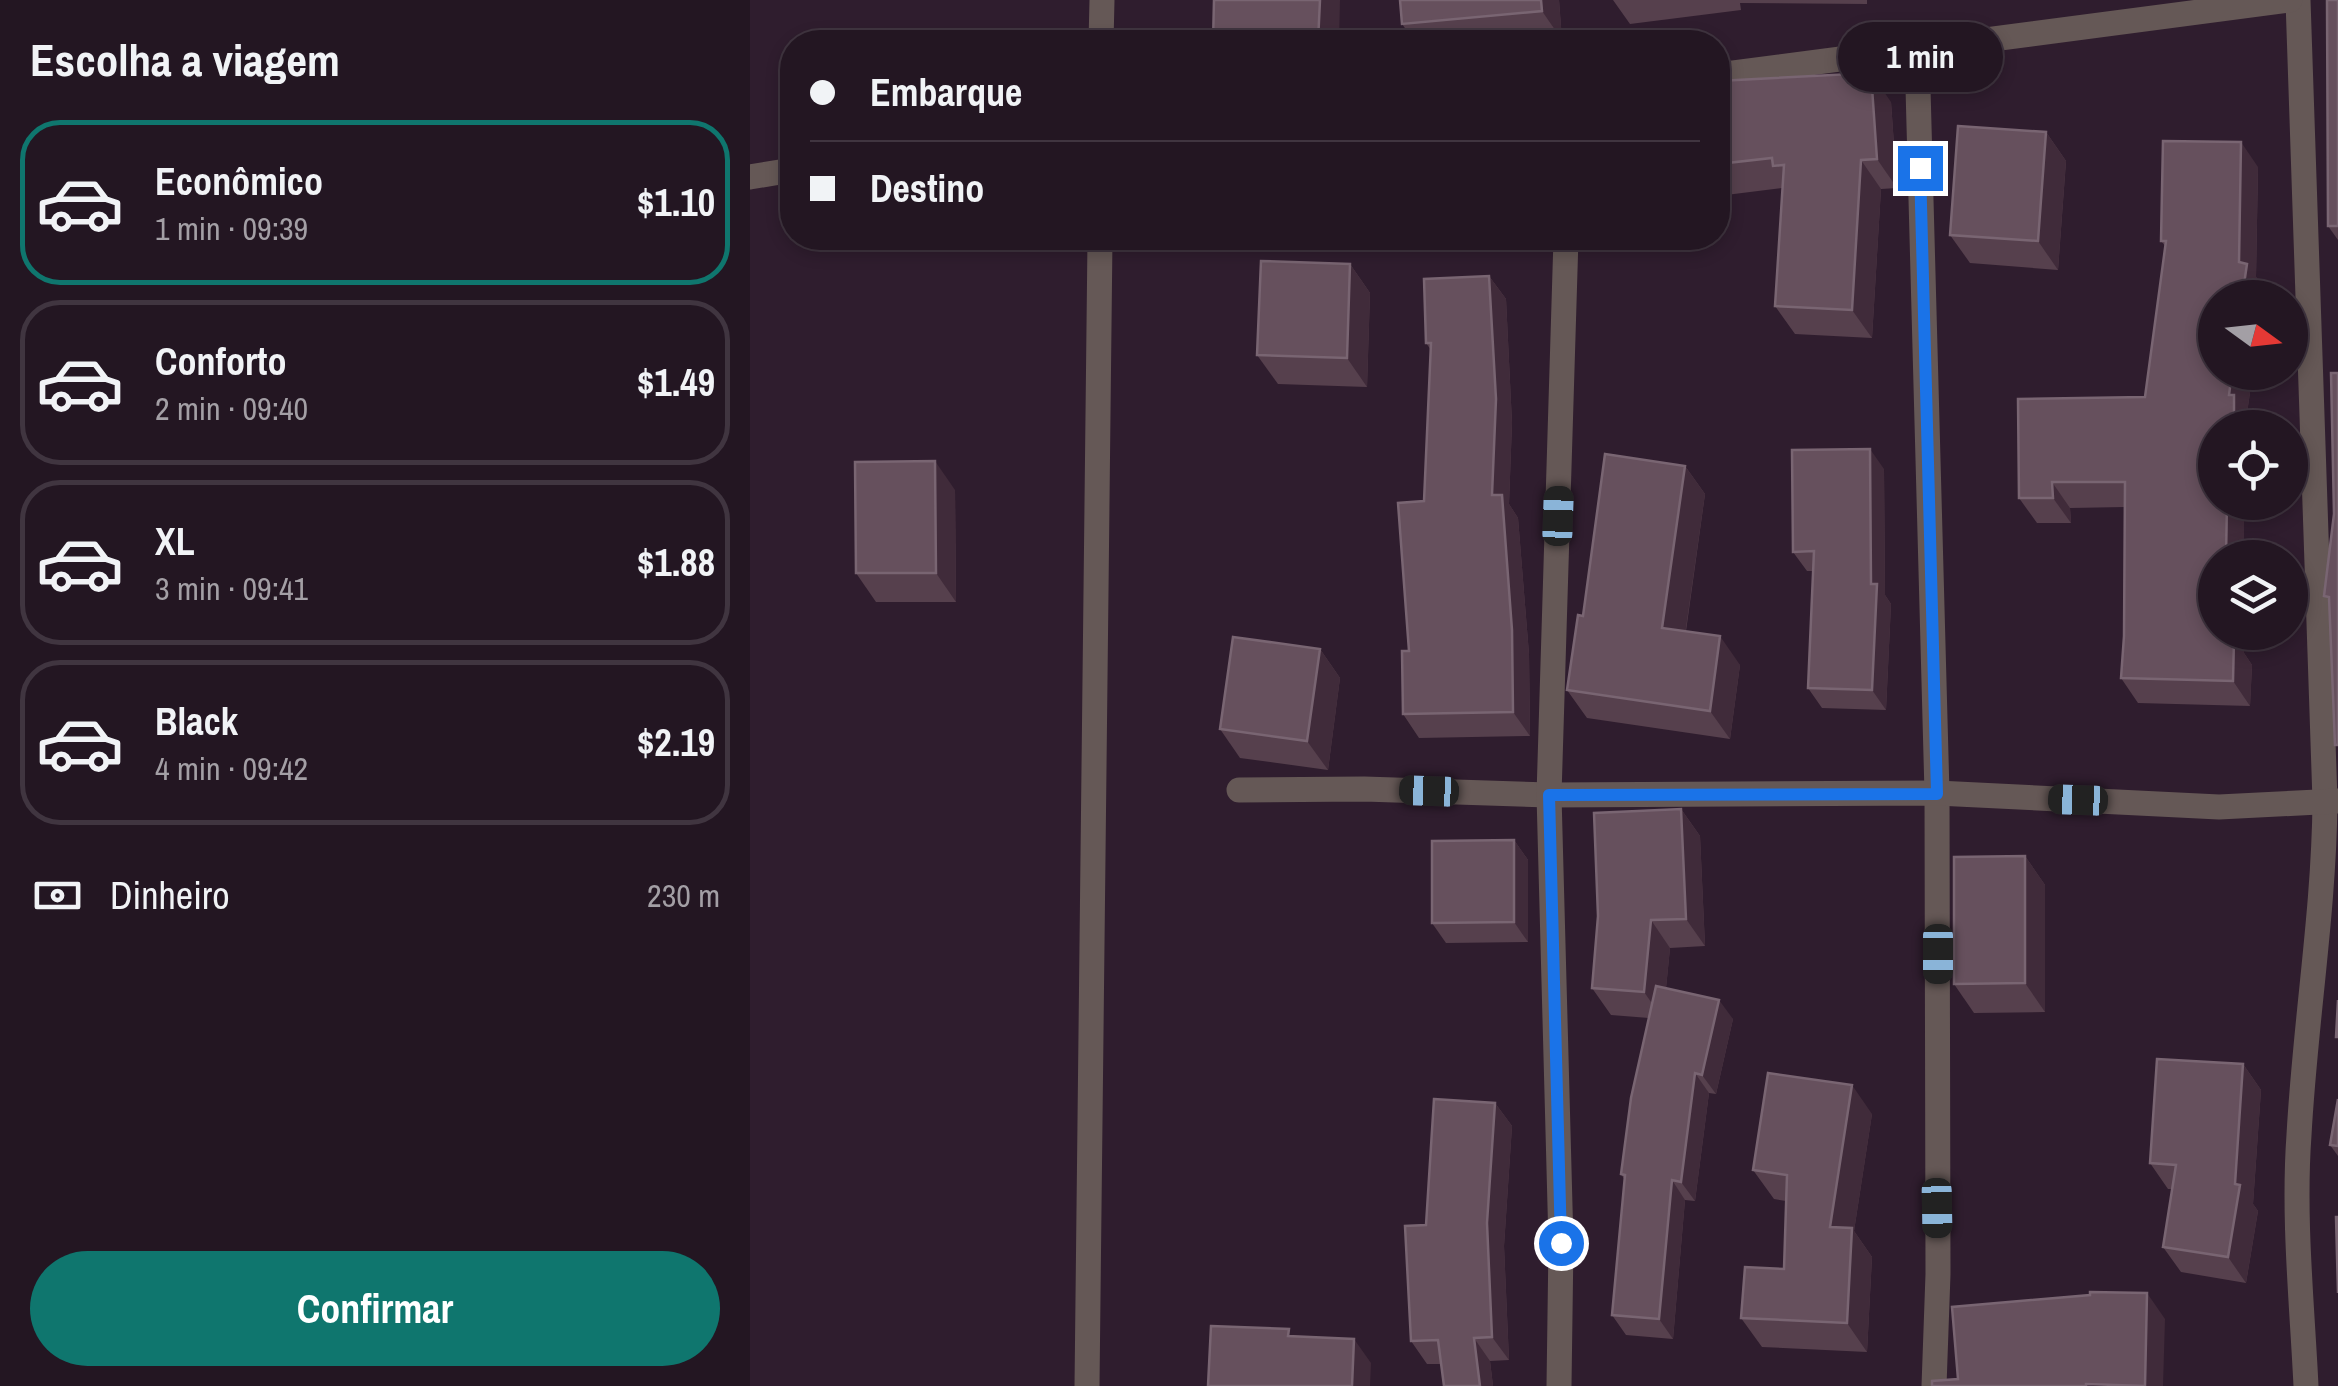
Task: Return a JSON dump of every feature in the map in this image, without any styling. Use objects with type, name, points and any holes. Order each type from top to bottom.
[{"type":"street","points":[[1101,30],[1102,0]]},
{"type":"street","points":[[1730,74],[2290,0]]},
{"type":"street","points":[[2298,0],[2332,801],[2298,1138],[2306,1386]]},
{"type":"street","points":[[1916,51],[1937,794],[1938,1274],[1934,1386]]},
{"type":"street","points":[[750,177],[780,172]]},
{"type":"street","points":[[1087,1386],[1100,250]]},
{"type":"street","points":[[1560,1386],[1561,1243],[1549,795],[1566,250]]},
{"type":"street","points":[[1239,790],[1364,789],[1549,795],[1937,794],[2219,807],[2332,801]]},
{"type":"building","points":[[1214,0],[1320,0],[1319,30],[1213,30]]},
{"type":"building","points":[[1400,0],[1541,0],[1542,11],[1402,24]]},
{"type":"building","points":[[2327,0],[2338,0],[2338,226],[2328,226]]},
{"type":"building","points":[[1871,73],[1877,159],[1861,160],[1852,310],[1775,306],[1784,165],[1773,166],[1772,158],[1730,163],[1730,80]]},
{"type":"building","points":[[1958,126],[2046,132],[2038,241],[1950,235]]},
{"type":"building","points":[[2163,141],[2241,142],[2239,262],[2247,264],[2245,280],[2198,280],[2198,390],[2230,390],[2229,395],[2234,395],[2234,410],[2198,410],[2198,520],[2227,520],[2226,540],[2198,540],[2198,650],[2234,650],[2233,681],[2121,678],[2125,482],[2052,482],[2053,498],[2019,498],[2018,399],[2145,397],[2166,241],[2161,241]]},
{"type":"building","points":[[1261,261],[1350,264],[1347,358],[1257,355]]},
{"type":"building","points":[[1489,276],[1496,399],[1492,495],[1502,495],[1512,630],[1513,712],[1403,714],[1402,651],[1409,651],[1398,503],[1424,501],[1431,343],[1426,343],[1424,279]]},
{"type":"building","points":[[2331,373],[2338,373],[2338,745],[2329,597],[2324,596],[2334,514]]},
{"type":"building","points":[[1870,449],[1871,584],[1877,584],[1872,690],[1808,688],[1814,551],[1793,552],[1792,450]]},
{"type":"building","points":[[1605,454],[1685,466],[1662,628],[1720,636],[1710,711],[1567,690],[1578,615],[1583,616]]},
{"type":"building","points":[[935,461],[936,573],[856,573],[855,462]]},
{"type":"building","points":[[1233,637],[1320,649],[1307,741],[1220,729]]},
{"type":"building","points":[[1681,809],[1686,919],[1651,920],[1644,992],[1592,988],[1598,916],[1594,813]]},
{"type":"building","points":[[1514,840],[1514,922],[1432,923],[1432,841]]},
{"type":"building","points":[[2025,856],[2025,983],[1954,984],[1954,857]]},
{"type":"building","points":[[1656,986],[1719,1000],[1702,1075],[1695,1073],[1681,1182],[1672,1180],[1659,1319],[1612,1315],[1625,1175],[1621,1174],[1631,1098]]},
{"type":"building","points":[[2157,1059],[2243,1064],[2235,1184],[2240,1185],[2228,1257],[2163,1247],[2176,1165],[2150,1163]]},
{"type":"building","points":[[1768,1073],[1852,1085],[1830,1227],[1852,1228],[1847,1323],[1741,1318],[1745,1267],[1784,1269],[1787,1175],[1753,1170]]},
{"type":"building","points":[[1434,1099],[1495,1103],[1487,1223],[1492,1337],[1474,1338],[1480,1386],[1444,1386],[1438,1340],[1411,1341],[1405,1226],[1426,1225]]},
{"type":"building","points":[[2338,1099],[2338,1146],[2330,1145]]},
{"type":"building","points":[[2336,1217],[2338,1217],[2338,1293]]},
{"type":"building","points":[[2090,1292],[2147,1293],[2145,1386],[1932,1386],[1932,1381],[1958,1379],[1952,1307]]},
{"type":"building","points":[[1211,1326],[1289,1329],[1288,1336],[1354,1339],[1352,1386],[1208,1386]]},
{"type":"route","points":[[1561,1243],[1549,795],[1937,794],[1920,168]]}]
